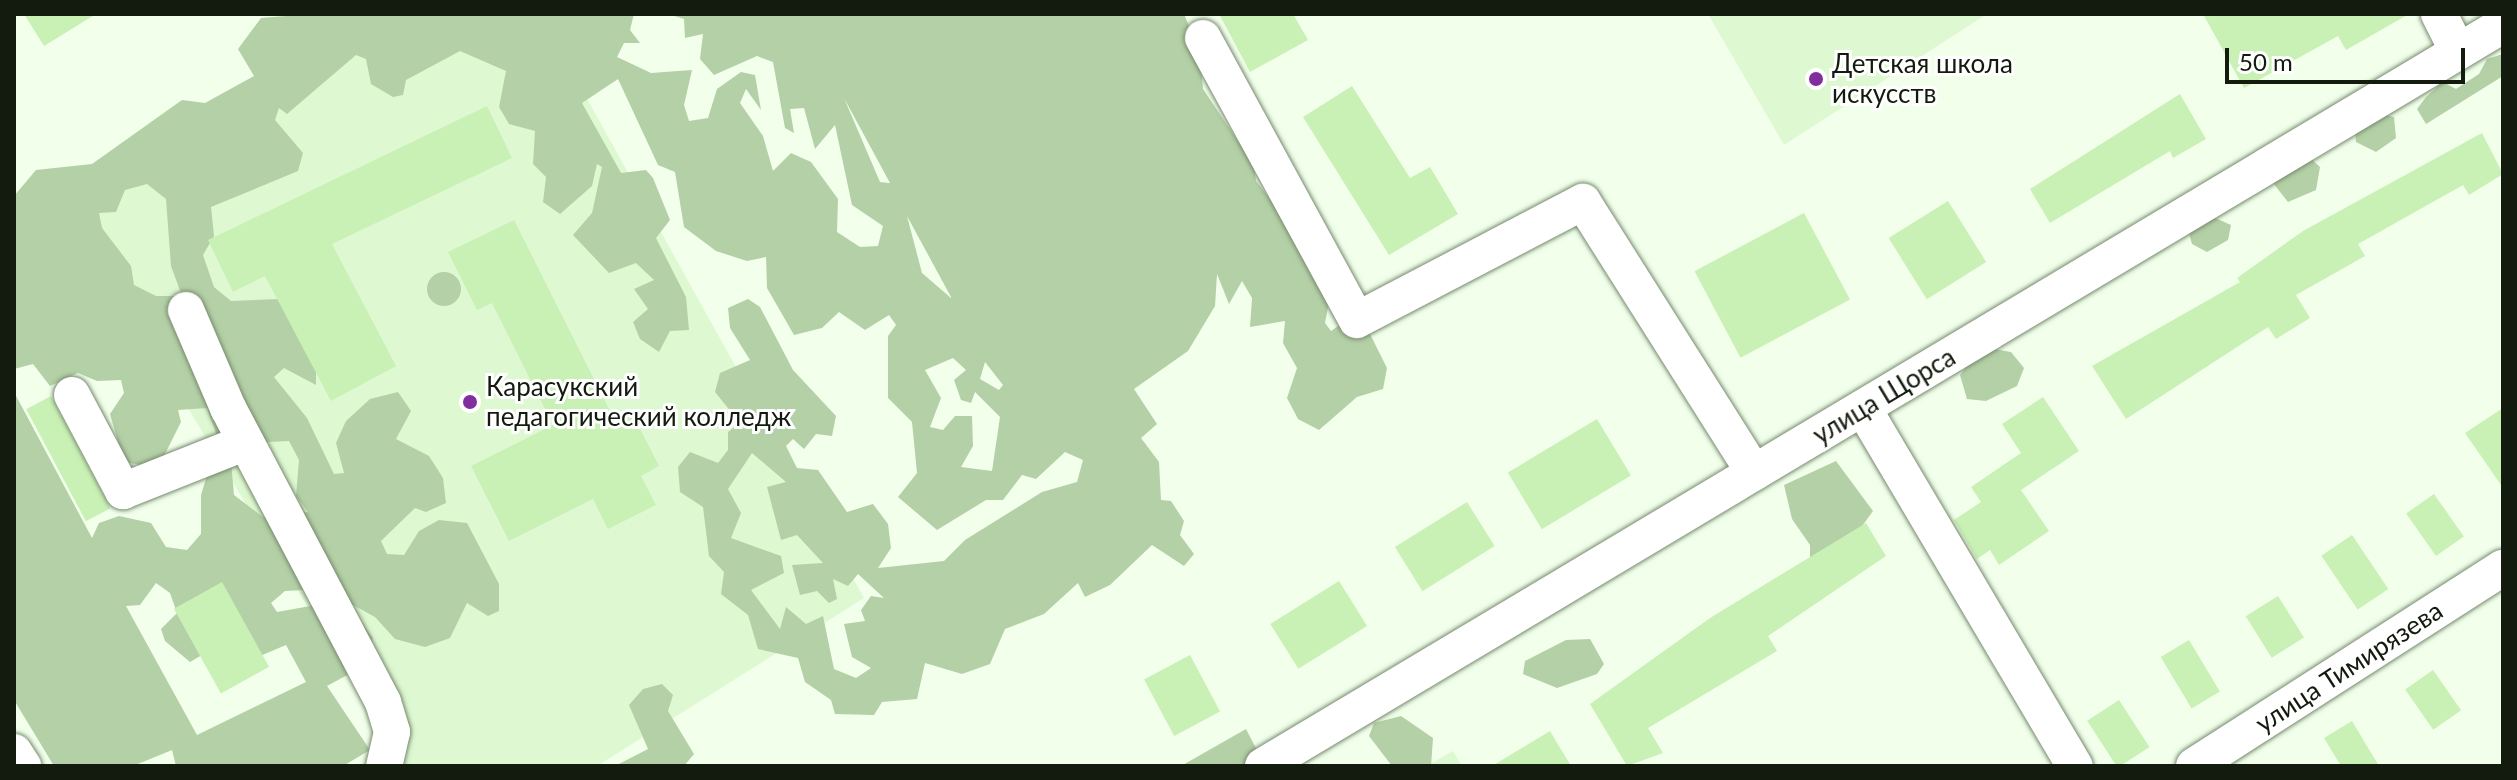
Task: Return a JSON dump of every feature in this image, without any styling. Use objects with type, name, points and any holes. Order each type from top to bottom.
[{"type":"street","points":[[2439,14],[2458,52]]},
{"type":"street","name":"улица Щорса","points":[[1263,766],[2503,25]]},
{"type":"street","points":[[1203,38],[1357,320],[1583,202],[1754,473]]},
{"type":"street","points":[[186,310],[246,442],[383,702],[392,732],[384,766]]},
{"type":"street","points":[[72,395],[123,491],[246,442]]},
{"type":"street","points":[[1863,408],[2075,766]]},
{"type":"street","name":"улица Тимирязева","points":[[2194,766],[2503,568]]},
{"type":"street","points":[[14,752],[23,766]]},
{"type":"shaded area","points":[[311,14],[634,14],[630,30],[640,43],[624,43],[617,57],[651,73],[692,70],[684,105],[689,121],[708,118],[717,89],[741,72],[755,75],[761,110],[746,89],[740,103],[763,136],[773,171],[791,153],[811,162],[838,199],[837,232],[860,247],[878,246],[883,226],[852,205],[835,125],[815,149],[804,108],[790,109],[794,133],[785,128],[773,62],[757,56],[714,75],[700,59],[703,34],[685,38],[684,19],[668,14],[1184,14],[1200,52],[1203,89],[1254,165],[1256,181],[1308,249],[1329,302],[1325,323],[1331,331],[1341,324],[1368,330],[1387,368],[1383,389],[1357,397],[1319,430],[1298,419],[1287,398],[1297,368],[1283,343],[1285,321],[1250,327],[1252,298],[1242,281],[1229,304],[1217,274],[1215,306],[1188,351],[1134,389],[1157,424],[1141,438],[1159,462],[1161,500],[1171,501],[1184,521],[1180,535],[1194,554],[1184,566],[1152,545],[1110,585],[1085,597],[1078,583],[1044,614],[1005,629],[990,664],[962,674],[925,663],[917,699],[882,702],[874,715],[835,714],[831,700],[805,682],[798,658],[758,649],[748,615],[721,594],[724,572],[709,556],[703,507],[680,492],[678,467],[690,452],[718,463],[728,450],[728,432],[740,423],[715,392],[720,373],[750,360],[730,328],[728,308],[748,299],[760,307],[793,370],[836,416],[832,436],[816,434],[804,449],[793,439],[786,446],[797,468],[818,470],[847,512],[873,504],[888,524],[891,548],[878,568],[944,561],[965,540],[1042,492],[1077,482],[1083,460],[1065,452],[1036,479],[1022,475],[1003,500],[986,500],[937,530],[898,497],[917,473],[912,422],[888,398],[888,336],[896,325],[889,315],[865,330],[839,312],[822,328],[794,335],[767,288],[766,257],[747,261],[716,251],[684,227],[675,172],[658,165],[618,79],[582,103],[621,173],[646,170],[653,178],[670,220],[656,238],[686,297],[689,330],[670,331],[659,352],[640,339],[633,322],[648,309],[634,289],[654,280],[636,263],[609,273],[573,235],[592,213],[602,167],[597,164],[592,186],[560,214],[543,202],[546,177],[533,164],[535,131],[509,124],[499,107],[506,71],[460,51],[406,80],[403,95],[393,97],[371,84],[366,59],[356,55],[287,114],[279,108],[275,120],[303,153],[298,171],[211,207],[214,236],[203,255],[214,287],[231,301],[278,299],[316,361],[316,385],[284,368],[274,377],[307,418],[334,474],[344,473],[336,443],[346,421],[370,399],[398,392],[411,411],[396,439],[429,456],[443,478],[446,503],[426,512],[415,508],[381,541],[387,554],[404,555],[419,531],[439,520],[467,523],[499,584],[499,611],[488,616],[467,603],[450,638],[425,647],[395,639],[375,617],[324,589],[285,591],[271,603],[277,612],[327,603],[361,622],[373,638],[362,667],[327,686],[370,750],[343,766],[176,766],[172,750],[133,766],[54,766],[14,700],[14,392],[92,538],[99,523],[119,516],[151,523],[166,547],[187,550],[201,534],[201,495],[218,439],[207,408],[178,410],[181,422],[158,468],[124,462],[110,414],[124,393],[121,380],[97,381],[78,373],[50,386],[33,364],[14,369],[14,196],[36,170],[92,164],[182,100],[205,103],[254,76],[238,49],[261,18]],"holes":[[[844,98],[890,183],[880,182]],[[147,184],[166,199],[171,266],[182,296],[156,296],[134,285],[131,266],[102,228],[99,213],[116,212],[125,190]],[[907,216],[951,297],[922,273]],[[953,358],[966,370],[954,380],[961,400],[971,403],[975,392],[1000,417],[992,471],[961,467],[973,446],[972,416],[955,416],[943,430],[930,427],[941,398],[925,370]],[[985,362],[1003,385],[999,390],[980,379]],[[289,441],[299,460],[296,496],[308,512],[263,517],[234,495],[231,461],[268,442]],[[752,453],[786,482],[767,487],[781,540],[797,535],[823,563],[792,565],[800,595],[817,591],[829,603],[837,599],[833,579],[848,586],[858,574],[884,598],[871,596],[861,610],[865,621],[844,624],[852,657],[871,668],[856,678],[834,669],[823,616],[806,624],[786,607],[780,629],[751,590],[784,573],[781,556],[731,538],[741,513],[728,489]],[[156,583],[170,593],[177,613],[161,629],[165,641],[190,662],[202,655],[260,656],[286,645],[306,682],[197,735],[126,606],[140,605]]]},
{"type":"shaded area","name":"Карасукский педагогический колледж","points":[[392,14],[540,14],[864,598],[597,766],[404,766],[66,206]]},
{"type":"shaded area","name":"Детская школа искусств","points":[[1708,14],[1987,14],[1784,145]]},
{"type":"shaded area","points":[[2503,54],[2503,76],[2426,124],[2417,109],[2426,97],[2443,82],[2456,89],[2479,74],[2487,59]]},
{"type":"shaded area","points":[[2373,112],[2394,117],[2396,138],[2376,152],[2356,142],[2355,131]]},
{"type":"shaded area","points":[[2310,158],[2320,167],[2316,190],[2288,202],[2273,183]]},
{"type":"shaded area","points":[[2213,217],[2231,225],[2228,240],[2207,252],[2192,244],[2188,230]]},
{"type":"shaded area","points":[[444,272],[456,277],[461,289],[456,301],[444,306],[432,301],[427,289],[432,277]]},
{"type":"shaded area","points":[[1982,347],[2011,352],[2024,368],[2017,386],[1986,401],[1967,399],[1960,375]]},
{"type":"shaded area","points":[[1836,461],[1873,511],[1842,554],[1810,566],[1810,545],[1792,519],[1784,485]]},
{"type":"shaded area","points":[[1590,639],[1604,664],[1597,674],[1557,688],[1523,674],[1525,661],[1566,640]]},
{"type":"shaded area","points":[[662,684],[673,695],[668,711],[694,754],[684,766],[615,766],[648,749],[629,705],[643,689]]},
{"type":"shaded area","points":[[1401,716],[1433,738],[1431,766],[1392,766],[1369,736],[1374,723]]},
{"type":"shaded area","points":[[1246,729],[1260,756],[1244,766],[1181,766]]},
{"type":"shaded area","points":[[1453,751],[1462,766],[1427,766]]},
{"type":"building","points":[[24,14],[96,14],[44,46]]},
{"type":"building","points":[[1219,14],[1293,14],[1308,40],[1250,72]]},
{"type":"building","points":[[2203,14],[2409,14],[2346,50],[2338,36],[2244,88]]},
{"type":"building","points":[[1352,86],[1410,178],[1430,167],[1458,214],[1389,255],[1303,117]]},
{"type":"building","points":[[2180,94],[2206,139],[2173,158],[2170,151],[2050,223],[2030,189]]},
{"type":"building","points":[[487,106],[512,158],[332,244],[396,366],[331,401],[265,276],[233,292],[208,240]]},
{"type":"building","points":[[2482,133],[2503,174],[2469,195],[2463,185],[2358,244],[2365,256],[2296,295],[2310,318],[2276,339],[2268,327],[2126,419],[2092,366],[2240,282],[2237,278],[2303,231]]},
{"type":"building","points":[[1948,201],[1986,262],[1927,299],[1889,238]]},
{"type":"building","points":[[1804,213],[1850,300],[1741,358],[1695,271]]},
{"type":"building","points":[[514,220],[614,419],[631,411],[659,466],[641,476],[656,505],[608,529],[593,499],[509,541],[471,466],[553,425],[492,303],[477,310],[448,252]]},
{"type":"building","points":[[51,396],[111,508],[86,521],[26,409]]},
{"type":"building","points":[[2043,397],[2079,451],[2021,490],[2049,531],[1999,565],[1990,550],[1977,559],[1954,520],[1981,502],[1971,487],[2021,453],[2002,424]]},
{"type":"building","points":[[2503,408],[2503,488],[2465,433]]},
{"type":"building","points":[[1597,419],[1631,476],[1542,529],[1508,473]]},
{"type":"building","points":[[2434,494],[2464,537],[2436,556],[2406,514]]},
{"type":"building","points":[[1467,502],[1495,546],[1422,591],[1395,547]]},
{"type":"building","points":[[1866,523],[1886,556],[1768,636],[1777,651],[1648,728],[1663,753],[1627,766],[1590,704],[1710,618]]},
{"type":"building","points":[[2352,535],[2388,589],[2358,610],[2321,556]]},
{"type":"building","points":[[1339,581],[1367,626],[1298,669],[1270,624]]},
{"type":"building","points":[[222,582],[269,667],[221,694],[174,609]]},
{"type":"building","points":[[2278,596],[2304,638],[2272,658],[2246,616]]},
{"type":"building","points":[[2189,640],[2220,691],[2192,708],[2161,657]]},
{"type":"building","points":[[1190,655],[1220,712],[1174,736],[1144,679]]},
{"type":"building","points":[[2433,670],[2461,710],[2433,730],[2405,690]]},
{"type":"building","points":[[2119,700],[2149,747],[2117,766],[2087,721]]},
{"type":"building","points":[[2352,721],[2379,766],[2341,766],[2324,738]]},
{"type":"building","points":[[1550,731],[1571,766],[1492,766]]},
{"type":"place","name":"Детская школа искусств","points":[[1816,79]]},
{"type":"place","name":"Карасукский педагогический колледж","points":[[470,402]]}]
